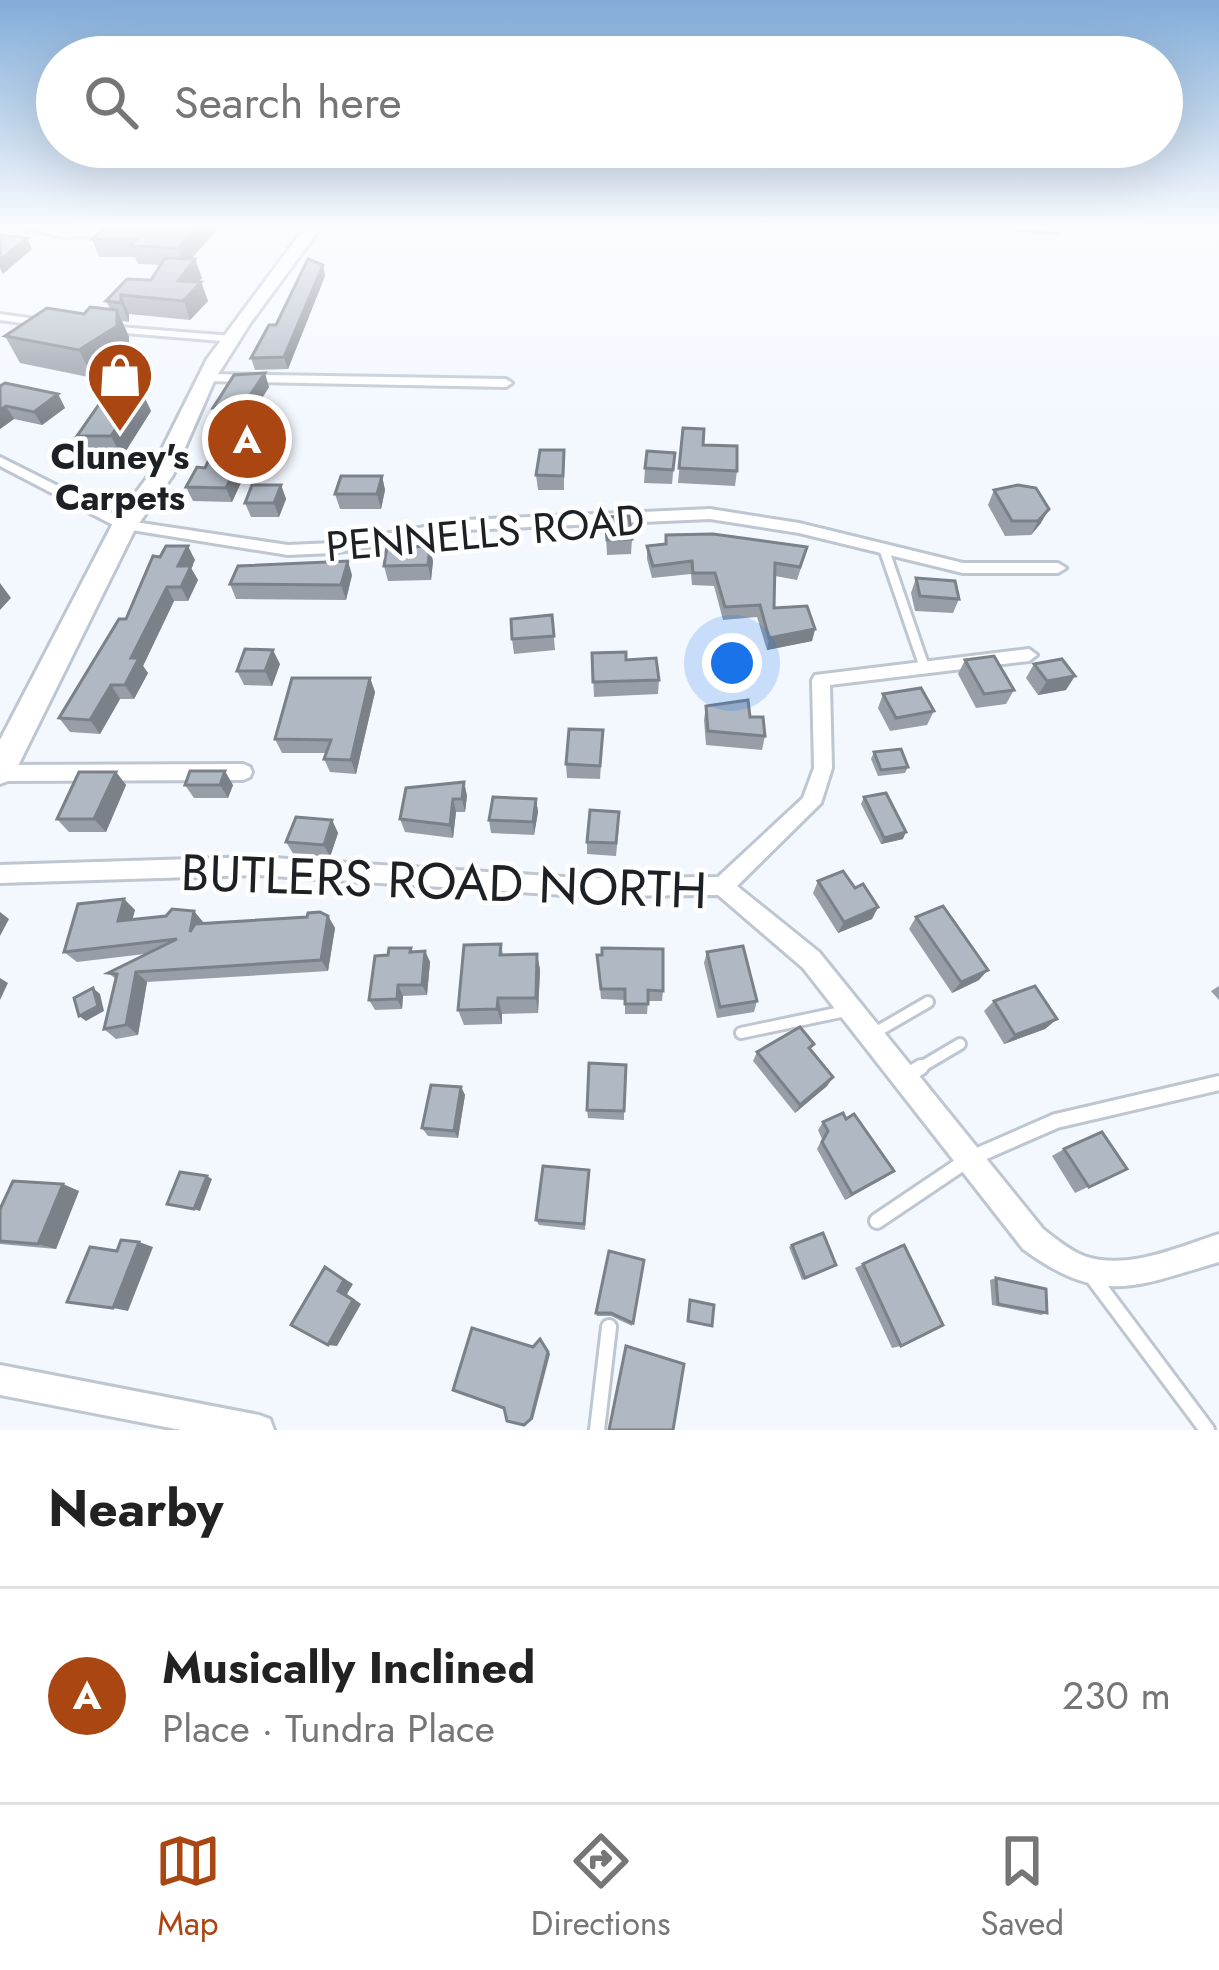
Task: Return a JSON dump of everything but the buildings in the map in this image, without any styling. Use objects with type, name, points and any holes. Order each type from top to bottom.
[{"type":"main road","points":[[0,772],[124,525],[148,503],[206,378],[266,293]]},
{"type":"street","points":[[0,317],[72,326]]},
{"type":"street","points":[[95,328],[233,339]]},
{"type":"street","points":[[206,378],[506,383]]},
{"type":"street","name":"PENNELLS ROAD","points":[[0,461],[124,525],[288,550],[333,548],[465,525],[710,514],[799,528],[963,568],[1058,568]]},
{"type":"street","points":[[722,886],[811,803],[823,768],[820,680],[1029,655]]},
{"type":"street","points":[[0,772],[243,772]]},
{"type":"street","name":"BUTLERS ROAD NORTH","points":[[0,874],[258,866],[579,887],[722,886],[811,960],[1034,1239],[1061,1262],[1090,1275]]},
{"type":"street","points":[[1090,1275],[1118,1276],[1219,1248]]},
{"type":"street","points":[[0,1380],[259,1430]]},
{"type":"lane","points":[[885,552],[924,666]]},
{"type":"lane","points":[[871,1035],[928,1002]]},
{"type":"lane","points":[[741,1033],[851,1010]]},
{"type":"lane","points":[[904,1077],[960,1044]]},
{"type":"lane","points":[[877,1221],[969,1159],[1056,1121],[1219,1083]]},
{"type":"lane","points":[[1090,1275],[1119,1318],[1176,1380],[1207,1430]]},
{"type":"lane","points":[[597,1430],[609,1327]]},
{"type":"place","name":"Cluney's Carpets","points":[[120,434]]},
{"type":"place","name":"Musically Inclined","points":[[247,439]]}]
